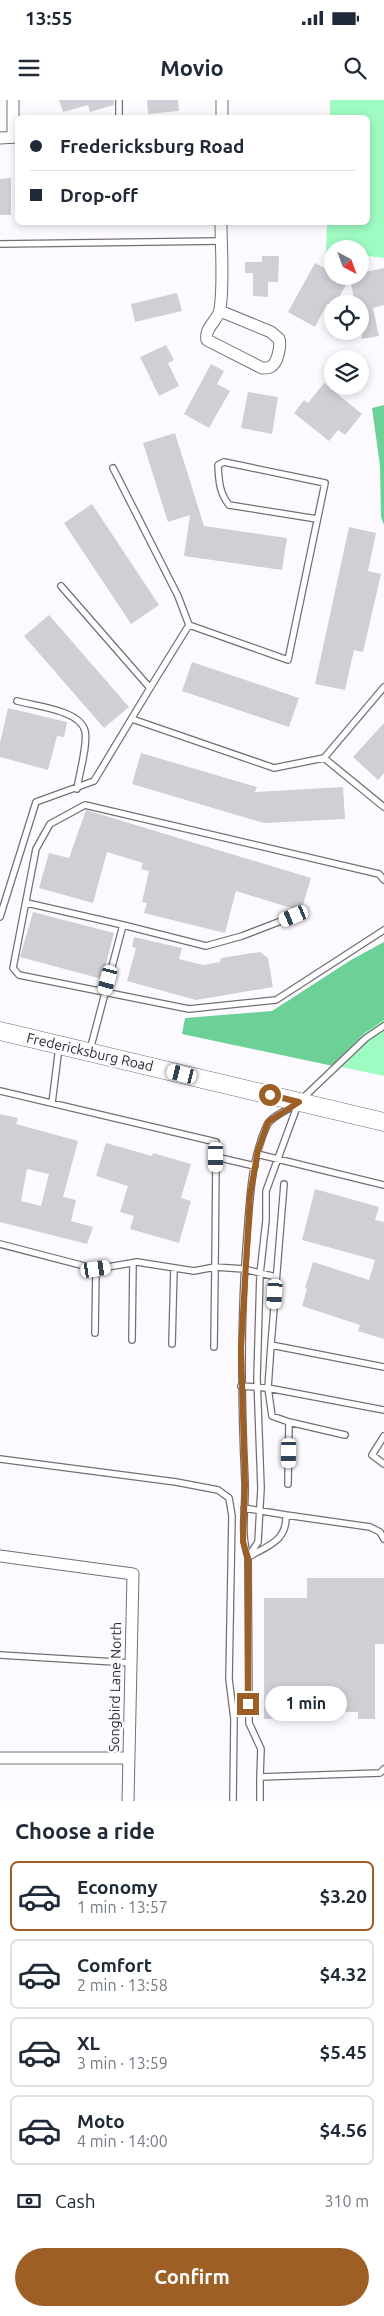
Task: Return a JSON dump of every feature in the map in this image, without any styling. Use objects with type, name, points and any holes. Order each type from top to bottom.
[{"type":"main road","name":"Fredericksburg Road","points":[[0,1031],[384,1122]]},
{"type":"street","points":[[0,138],[15,137],[14,100]]},
{"type":"street","points":[[222,100],[222,115]]},
{"type":"street","points":[[220,311],[271,332],[279,338],[280,347],[274,364],[270,367],[262,368],[207,340],[206,335],[220,311],[221,225]]},
{"type":"street","name":"Songbird Lane North","points":[[0,1556],[133,1574],[128,1801]]},
{"type":"street","points":[[0,1758],[129,1758]]},
{"type":"lane","points":[[119,100],[119,115]]},
{"type":"lane","points":[[0,244],[221,241]]},
{"type":"lane","points":[[189,626],[288,660],[325,483],[224,462],[218,465],[219,488],[229,505],[317,520]]},
{"type":"lane","points":[[113,468],[178,596],[189,626]]},
{"type":"lane","points":[[61,586],[150,688]]},
{"type":"lane","points":[[0,917],[36,802],[94,782],[189,626]]},
{"type":"lane","points":[[132,719],[274,768],[324,758],[384,687]]},
{"type":"lane","points":[[17,701],[68,714],[79,721],[86,733],[77,789]]},
{"type":"lane","points":[[324,758],[384,807]]},
{"type":"lane","points":[[384,880],[379,874],[85,806],[50,824],[36,849],[13,968],[20,975],[189,1009],[276,1000],[384,930]]},
{"type":"lane","points":[[26,903],[206,946],[242,936],[294,916]]},
{"type":"lane","points":[[89,1052],[123,925]]},
{"type":"lane","points":[[260,1801],[261,1749],[249,1722],[248,1558],[243,1542],[241,1386],[244,1269],[248,1208],[257,1154],[268,1122],[299,1102],[366,1038],[384,1026]]},
{"type":"lane","points":[[52,1103],[59,1044]]},
{"type":"lane","points":[[0,1091],[216,1142],[214,1347]]},
{"type":"lane","points":[[248,1558],[258,1542],[260,1510],[261,1488],[257,1387],[260,1274],[266,1220],[266,1191],[276,1158],[299,1102]]},
{"type":"lane","points":[[257,1154],[384,1185]]},
{"type":"lane","points":[[216,1157],[255,1166]]},
{"type":"lane","points":[[284,1184],[268,1388],[272,1416],[289,1422],[345,1435]]},
{"type":"lane","points":[[0,1244],[96,1269],[133,1263],[194,1271],[215,1267],[244,1269],[276,1277]]},
{"type":"lane","points":[[132,1340],[133,1263]]},
{"type":"lane","points":[[172,1344],[174,1268]]},
{"type":"lane","points":[[95,1333],[96,1269]]},
{"type":"lane","points":[[271,1345],[384,1367]]},
{"type":"lane","points":[[241,1386],[268,1388],[384,1410]]},
{"type":"lane","points":[[288,1484],[289,1422]]},
{"type":"lane","points":[[384,1436],[372,1455],[384,1464]]},
{"type":"lane","points":[[0,1459],[176,1482],[218,1490],[229,1498],[232,1516],[229,1679],[234,1719],[233,1801]]},
{"type":"lane","points":[[244,1508],[370,1527],[380,1532],[384,1539]]},
{"type":"lane","points":[[248,1558],[271,1545],[282,1535],[286,1528],[286,1515]]},
{"type":"lane","points":[[0,1654],[131,1663]]},
{"type":"lane","points":[[260,1777],[382,1771],[384,1779]]},
{"type":"green space","points":[[330,100],[384,100],[384,258],[369,256],[369,240],[326,240],[327,225],[370,225],[370,115],[330,115]]},
{"type":"green space","points":[[384,405],[384,525],[381,517],[380,466],[372,408]]},
{"type":"green space","points":[[384,942],[384,1020],[363,1034],[333,1066],[182,1034],[185,1018],[272,1011],[351,960]]},
{"type":"green space","points":[[384,968],[384,1076],[266,1051]]},
{"type":"building","points":[[59,100],[114,100],[114,105],[90,112],[88,105],[63,112]]},
{"type":"building","points":[[147,100],[178,100],[179,111],[148,114]]},
{"type":"building","points":[[11,178],[11,215],[0,215],[0,179]]},
{"type":"building","points":[[262,256],[279,256],[278,282],[268,282],[268,297],[253,296],[253,273],[245,273],[245,262],[262,262]]},
{"type":"building","points":[[315,263],[324,268],[324,285],[346,285],[340,295],[324,295],[324,310],[315,327],[288,312]]},
{"type":"building","points":[[384,268],[384,305],[373,308],[379,336],[369,338],[369,295],[353,295],[351,285],[369,285],[369,271]]},
{"type":"building","points":[[177,293],[182,311],[135,322],[131,304]]},
{"type":"building","points":[[166,345],[174,360],[168,363],[179,386],[159,396],[140,357]]},
{"type":"building","points":[[211,364],[224,371],[217,384],[230,391],[209,428],[184,414]]},
{"type":"building","points":[[324,383],[324,395],[339,395],[362,414],[345,435],[338,430],[329,441],[294,413],[304,400],[308,403]]},
{"type":"building","points":[[248,392],[278,397],[272,434],[241,428]]},
{"type":"building","points":[[175,433],[204,526],[287,538],[282,570],[184,556],[190,515],[168,522],[143,443]]},
{"type":"building","points":[[92,504],[159,605],[131,624],[64,523]]},
{"type":"building","points":[[349,527],[376,533],[368,571],[381,574],[363,652],[354,650],[345,690],[315,684]]},
{"type":"building","points":[[49,615],[129,707],[104,728],[24,636]]},
{"type":"building","points":[[192,662],[299,698],[289,727],[182,691]]},
{"type":"building","points":[[8,708],[67,722],[64,737],[57,736],[48,770],[0,757],[0,743]]},
{"type":"building","points":[[384,723],[384,773],[378,780],[353,757]]},
{"type":"building","points":[[141,753],[257,787],[255,792],[343,787],[345,819],[264,823],[132,784]]},
{"type":"building","points":[[86,810],[311,878],[301,911],[236,891],[225,933],[144,913],[147,903],[142,902],[149,871],[141,869],[143,863],[107,852],[93,903],[39,888],[49,853],[69,858]]},
{"type":"building","points":[[33,912],[114,933],[102,979],[20,957]]},
{"type":"building","points":[[134,937],[182,948],[179,959],[203,965],[220,962],[221,958],[260,952],[268,958],[273,987],[196,1000],[127,981],[136,948],[132,947]]},
{"type":"building","points":[[0,1114],[18,1118],[16,1124],[78,1141],[63,1197],[76,1200],[71,1221],[93,1227],[87,1244],[0,1222]],"holes":[[[27,1169],[49,1174],[41,1206],[21,1201]]]},
{"type":"building","points":[[106,1143],[152,1156],[153,1153],[191,1164],[181,1198],[191,1201],[179,1243],[130,1229],[134,1216],[120,1212],[128,1186],[96,1176]]},
{"type":"building","points":[[315,1189],[379,1207],[375,1220],[384,1222],[384,1339],[358,1331],[360,1325],[302,1306],[313,1262],[369,1280],[375,1260],[302,1240]]},
{"type":"building","points":[[307,1578],[384,1578],[384,1644],[375,1644],[375,1719],[358,1719],[358,1712],[313,1712],[313,1718],[264,1719],[264,1598],[307,1598]]},
{"type":"route","points":[[248,1704],[248,1558],[243,1542],[245,1485],[241,1348],[248,1208],[258,1150],[268,1122],[299,1102],[270,1095]]}]
